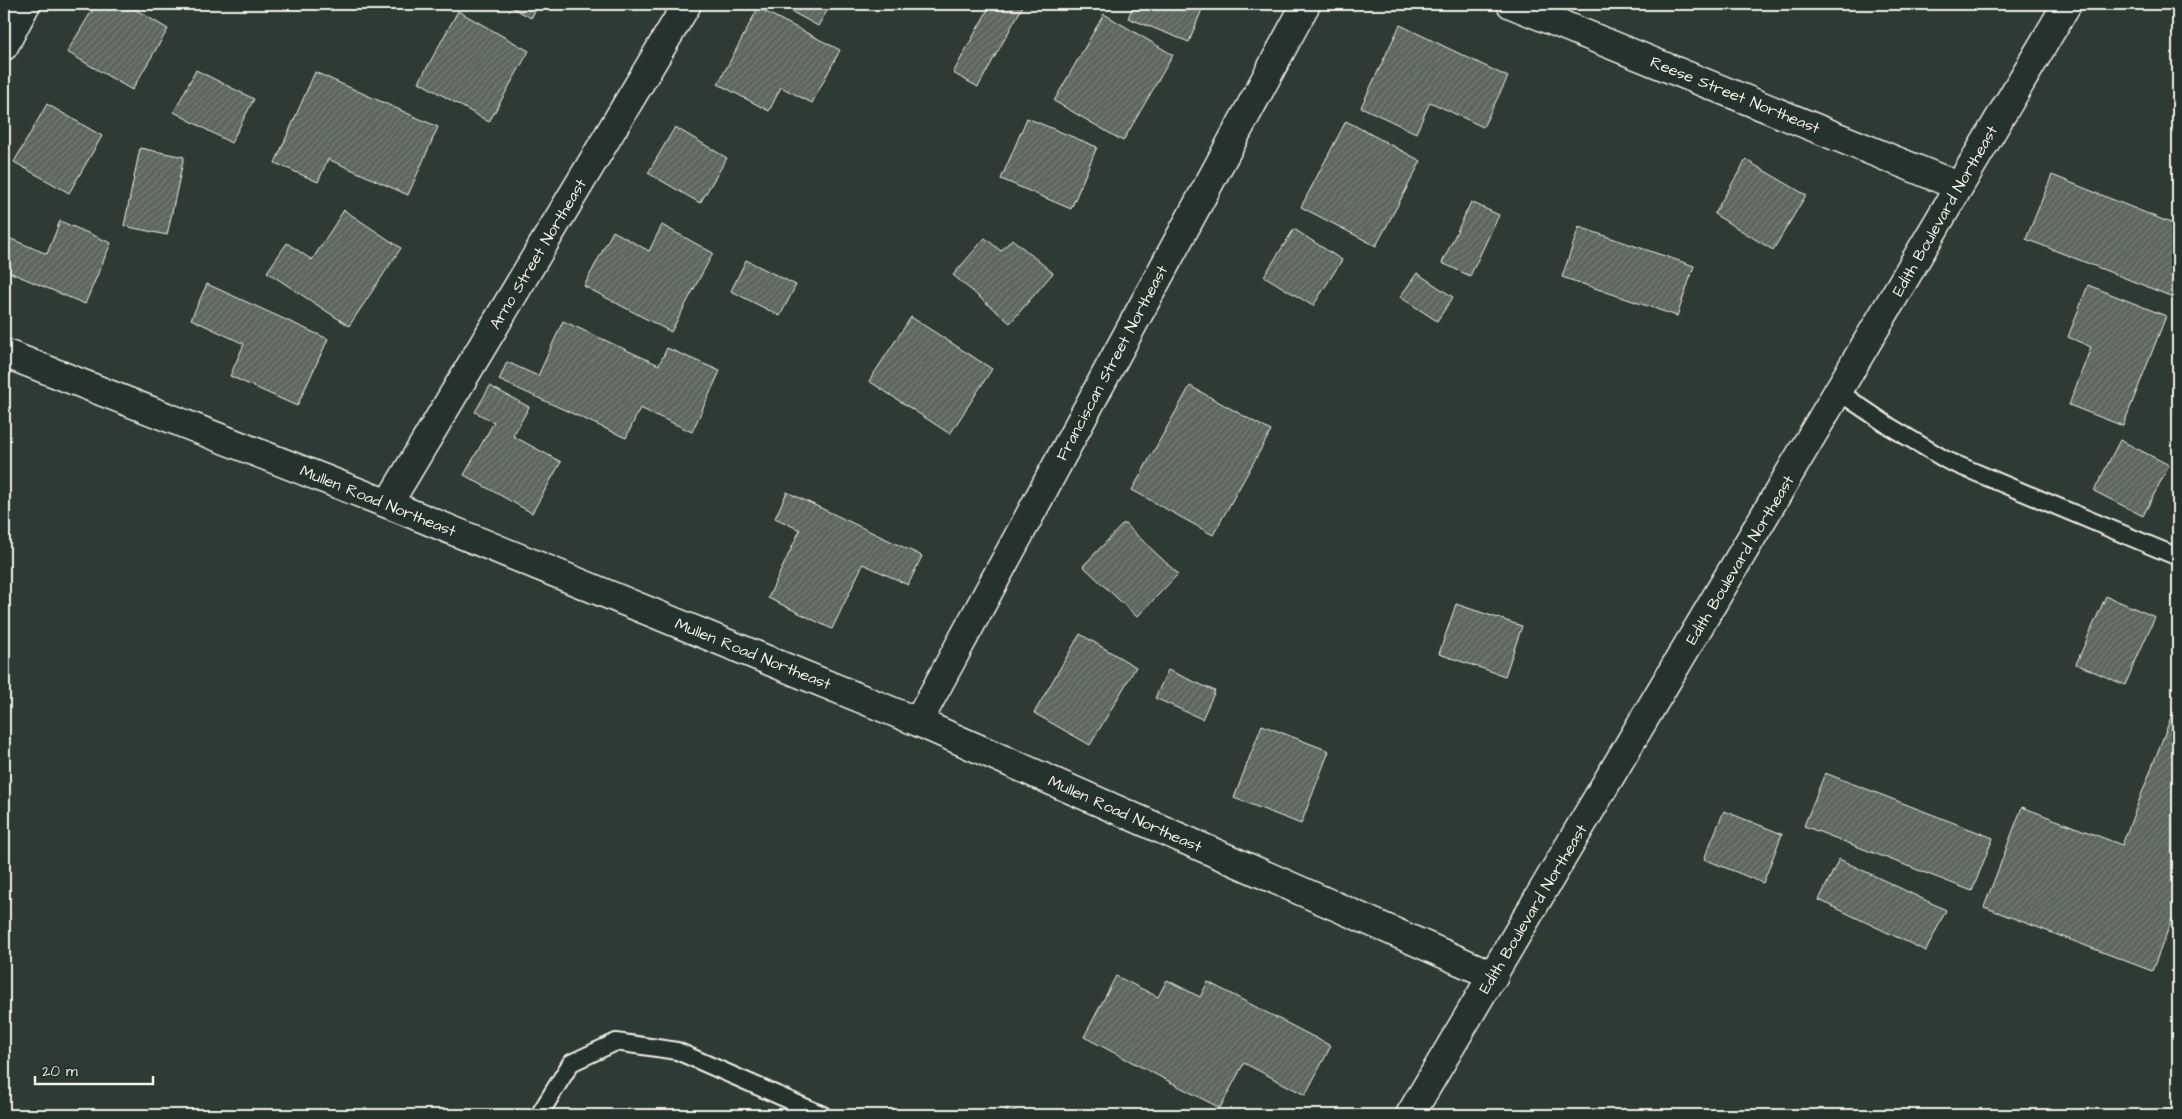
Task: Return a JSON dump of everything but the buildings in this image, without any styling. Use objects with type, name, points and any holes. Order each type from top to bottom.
[{"type":"street","points":[[4,46],[26,4]]},
{"type":"street","name":"Arno Street Northeast","points":[[388,504],[687,4]]},
{"type":"street","name":"Franciscan Street Northeast","points":[[918,722],[1306,4]]},
{"type":"street","name":"Reese Street Northeast","points":[[1511,4],[1958,186]]},
{"type":"street","name":"Edith Boulevard Northeast","points":[[1410,1115],[1494,976],[2067,4]]},
{"type":"street","name":"Mullen Road Northeast","points":[[4,353],[388,504],[918,722],[1494,976]]},
{"type":"lane","points":[[1839,392],[1889,426],[1946,460],[2178,556]]},
{"type":"lane","points":[[539,1115],[570,1063],[616,1042],[677,1052],[822,1115]]}]
